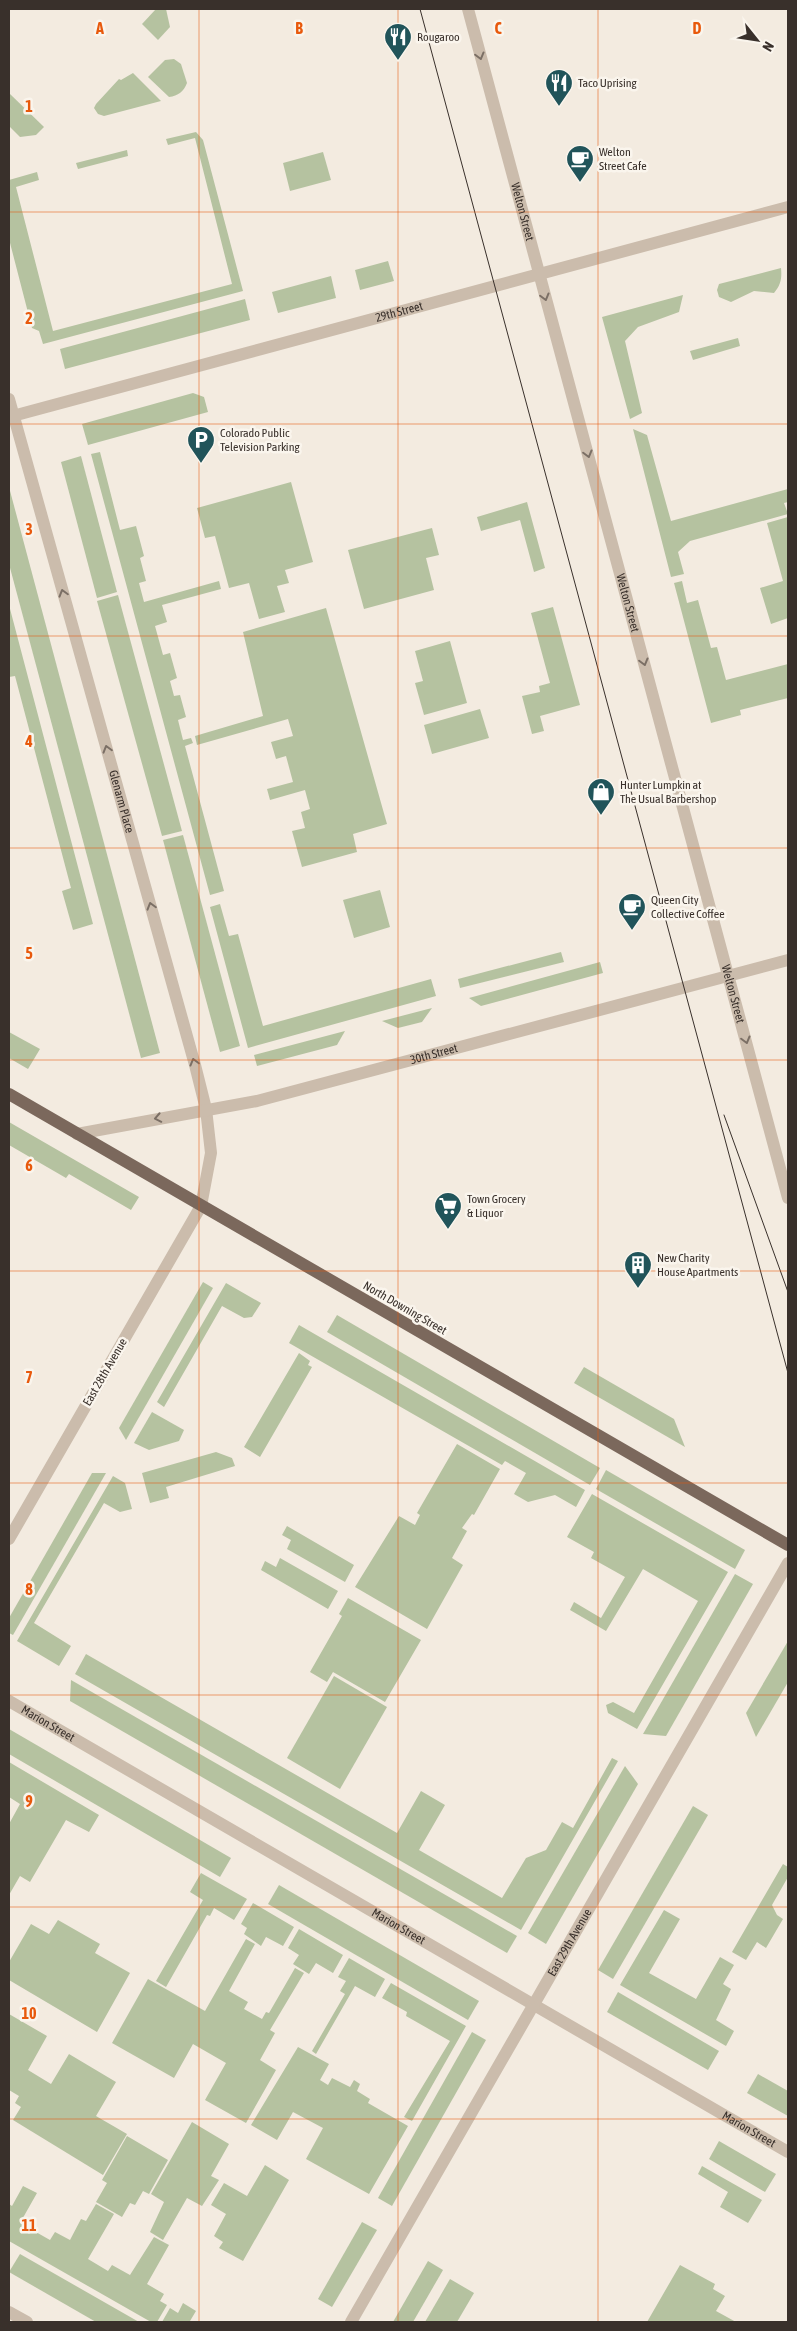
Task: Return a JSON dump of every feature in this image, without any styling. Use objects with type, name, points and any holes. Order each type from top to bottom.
[{"type":"main road","name":"North Downing Street","points":[[9,1094],[788,1545]]},
{"type":"street","name":"Welton Street","points":[[468,9],[788,1198]]},
{"type":"street","name":"29th Street","points":[[11,416],[788,206]]},
{"type":"street","name":"Glenarm Place","points":[[9,399],[11,416],[206,1109],[211,1153],[201,1206]]},
{"type":"street","name":"30th Street","points":[[77,1134],[258,1101],[788,960]]},
{"type":"street","name":"East 28th Avenue","points":[[9,1539],[201,1206]]},
{"type":"street","name":"East 29th Avenue","points":[[351,2322],[788,1563]]},
{"type":"street","name":"Marion Street","points":[[9,1701],[788,2152]]},
{"type":"street","points":[[9,2312],[27,2322]]},
{"type":"green space","points":[[156,9],[166,9],[170,27],[158,40],[142,24]]},
{"type":"green space","points":[[174,59],[181,64],[187,83],[180,93],[169,97],[148,77],[165,60]]},
{"type":"green space","points":[[133,73],[161,101],[104,116],[98,114],[94,108],[96,104],[119,79],[121,80]]},
{"type":"green space","points":[[9,93],[44,127],[36,135],[20,137],[9,126]]},
{"type":"green space","points":[[196,132],[203,140],[243,291],[43,344],[39,331],[32,328],[9,239],[9,180],[37,172],[39,180],[16,187],[53,331],[232,284],[195,138],[168,145],[166,139]]},
{"type":"green space","points":[[127,150],[128,156],[78,169],[76,163]]},
{"type":"green space","points":[[323,152],[331,180],[290,191],[283,163]]},
{"type":"green space","points":[[388,261],[394,281],[360,290],[355,270]]},
{"type":"green space","points":[[781,268],[780,281],[774,293],[754,291],[731,302],[719,297],[717,290],[719,284]]},
{"type":"green space","points":[[331,276],[336,298],[278,313],[272,292]]},
{"type":"green space","points":[[683,295],[679,312],[638,327],[625,341],[642,413],[630,419],[602,317]]},
{"type":"green space","points":[[245,299],[250,320],[65,369],[60,349]]},
{"type":"green space","points":[[738,338],[740,346],[693,360],[690,351]]},
{"type":"green space","points":[[193,393],[204,397],[208,412],[88,445],[82,424]]},
{"type":"green space","points":[[633,429],[647,435],[671,521],[788,489],[788,502],[784,503],[788,514],[690,541],[678,552],[684,574],[671,577]]},
{"type":"green space","points":[[100,452],[120,530],[136,526],[144,556],[140,558],[146,581],[139,583],[144,602],[219,581],[221,589],[162,605],[167,622],[155,626],[163,655],[170,653],[177,678],[170,681],[174,696],[180,695],[186,717],[178,720],[183,740],[191,738],[193,743],[185,746],[224,891],[210,895],[91,454]]},
{"type":"green space","points":[[81,456],[117,592],[97,598],[61,462]]},
{"type":"green space","points":[[291,482],[313,562],[285,570],[289,583],[277,586],[285,612],[259,619],[249,583],[229,588],[215,536],[205,538],[197,508]]},
{"type":"green space","points":[[9,487],[160,1053],[141,1058],[9,564]]},
{"type":"green space","points":[[527,502],[545,568],[534,572],[520,520],[481,531],[477,517]]},
{"type":"green space","points":[[788,517],[788,618],[771,624],[760,588],[783,581],[767,523]]},
{"type":"green space","points":[[432,528],[439,555],[426,558],[434,590],[364,609],[348,550]]},
{"type":"green space","points":[[682,581],[687,603],[698,600],[711,648],[717,647],[726,680],[788,664],[788,698],[740,710],[741,715],[711,723],[674,583]]},
{"type":"green space","points":[[118,595],[182,831],[162,836],[97,601]]},
{"type":"green space","points":[[9,605],[93,924],[73,930],[62,891],[71,888],[15,676],[9,677]]},
{"type":"green space","points":[[553,607],[580,705],[540,716],[544,731],[532,734],[522,696],[540,692],[539,686],[550,683],[531,613]]},
{"type":"green space","points":[[326,608],[387,824],[353,834],[357,852],[302,867],[292,831],[305,828],[301,812],[310,809],[305,790],[270,800],[267,789],[293,782],[286,756],[276,759],[271,742],[293,736],[288,719],[197,745],[195,736],[263,716],[243,632]]},
{"type":"green space","points":[[450,641],[467,703],[424,715],[415,683],[423,681],[415,651]]},
{"type":"green space","points":[[480,709],[489,738],[432,754],[424,725]]},
{"type":"green space","points":[[183,835],[240,1046],[220,1052],[163,840]]},
{"type":"green space","points":[[380,890],[390,927],[354,938],[343,900]]},
{"type":"green space","points":[[220,904],[229,936],[238,934],[263,1026],[431,979],[436,996],[248,1048],[210,907]]},
{"type":"green space","points":[[561,952],[564,962],[460,988],[458,979]]},
{"type":"green space","points":[[600,962],[603,973],[481,1006],[469,998]]},
{"type":"green space","points":[[432,1008],[422,1022],[398,1028],[382,1021]]},
{"type":"green space","points":[[345,1031],[337,1045],[257,1066],[254,1055]]},
{"type":"green space","points":[[9,1032],[40,1049],[28,1069],[9,1058]]},
{"type":"green space","points":[[9,1122],[139,1197],[131,1210],[69,1174],[66,1178],[9,1145]]},
{"type":"green space","points":[[203,1282],[213,1288],[126,1440],[119,1428]]},
{"type":"green space","points":[[226,1283],[261,1303],[252,1317],[244,1318],[222,1306],[164,1407],[157,1402]]},
{"type":"green space","points":[[337,1315],[600,1468],[590,1485],[327,1332]]},
{"type":"green space","points":[[299,1325],[585,1490],[576,1507],[555,1495],[528,1502],[514,1494],[526,1473],[505,1461],[502,1465],[289,1343]]},
{"type":"green space","points":[[299,1353],[310,1361],[308,1365],[312,1367],[260,1457],[244,1447]]},
{"type":"green space","points":[[584,1367],[674,1419],[685,1447],[574,1383]]},
{"type":"green space","points":[[152,1412],[184,1430],[179,1441],[149,1450],[134,1443]]},
{"type":"green space","points":[[457,1444],[500,1469],[474,1515],[472,1514],[462,1528],[467,1531],[452,1558],[463,1565],[427,1629],[355,1587],[399,1516],[415,1525],[420,1515],[417,1513]]},
{"type":"green space","points":[[216,1452],[232,1458],[235,1466],[166,1487],[169,1498],[150,1503],[142,1473]]},
{"type":"green space","points":[[606,1470],[745,1550],[735,1569],[596,1489]]},
{"type":"green space","points":[[92,1473],[106,1473],[13,1635],[9,1633],[9,1618]]},
{"type":"green space","points":[[113,1476],[125,1483],[132,1509],[120,1512],[104,1503],[34,1623],[71,1646],[59,1666],[17,1641]]},
{"type":"green space","points":[[592,1494],[728,1572],[637,1729],[608,1713],[606,1705],[613,1702],[634,1713],[698,1601],[643,1569],[606,1631],[570,1610],[574,1602],[601,1618],[625,1577],[591,1558],[594,1552],[567,1537]]},
{"type":"green space","points":[[287,1526],[354,1565],[345,1582],[287,1549],[291,1540],[282,1535]]},
{"type":"green space","points":[[280,1558],[338,1591],[328,1609],[261,1570],[265,1561],[276,1567]]},
{"type":"green space","points":[[735,1574],[753,1584],[666,1736],[643,1734]]},
{"type":"green space","points":[[348,1598],[421,1640],[385,1702],[333,1672],[327,1682],[310,1672],[342,1616],[339,1614]]},
{"type":"green space","points":[[788,1641],[788,1682],[756,1737],[746,1713]]},
{"type":"green space","points":[[86,1654],[397,1833],[421,1791],[445,1805],[419,1850],[502,1898],[526,1858],[546,1850],[562,1822],[573,1828],[612,1758],[618,1761],[521,1930],[75,1674]]},
{"type":"green space","points":[[334,1676],[387,1707],[340,1789],[287,1758]]},
{"type":"green space","points":[[71,1680],[517,1936],[507,1953],[70,1701]]},
{"type":"green space","points":[[9,1729],[231,1858],[220,1877],[9,1754]]},
{"type":"green space","points":[[9,1762],[99,1815],[89,1832],[66,1820],[30,1882],[20,1876],[9,1895],[9,1824],[20,1804],[9,1797]]},
{"type":"green space","points":[[625,1766],[638,1784],[546,1944],[528,1933]]},
{"type":"green space","points":[[693,1806],[708,1815],[613,1979],[598,1970]]},
{"type":"green space","points":[[783,1864],[788,1867],[788,1877],[772,1905],[777,1915],[783,1919],[766,1948],[757,1942],[746,1960],[732,1952]]},
{"type":"green space","points":[[201,1873],[247,1899],[234,1920],[214,1908],[210,1916],[207,1915],[166,1987],[156,1981],[203,1900],[190,1892]]},
{"type":"green space","points":[[279,1885],[479,2001],[468,2020],[268,1904]]},
{"type":"green space","points":[[253,1903],[294,1927],[283,1946],[266,1937],[261,1946],[244,1934],[247,1928],[241,1924]]},
{"type":"green space","points":[[664,1910],[680,1919],[649,1973],[696,1999],[720,1957],[734,1965],[723,1984],[731,1989],[716,2020],[734,2031],[726,2046],[620,1985]]},
{"type":"green space","points":[[58,1920],[100,1944],[95,1953],[130,1973],[97,2032],[9,1980],[9,1962],[31,1924],[49,1934]]},
{"type":"green space","points":[[299,1929],[343,1955],[333,1973],[316,1963],[309,1974],[293,1964],[299,1955],[288,1948]]},
{"type":"green space","points":[[246,1939],[255,1944],[229,1991],[248,2002],[244,2009],[262,2019],[266,2012],[269,2013],[295,1968],[304,1973],[270,2030],[275,2033],[260,2060],[276,2070],[246,2123],[205,2100],[226,2063],[193,2044],[174,2078],[112,2043],[148,1979],[205,2011]]},
{"type":"green space","points":[[349,1958],[385,1979],[375,1997],[355,1986],[316,2054],[312,2051],[345,1994],[340,1991],[346,1981],[338,1977]]},
{"type":"green space","points":[[391,1983],[466,2026],[412,2121],[404,2117],[450,2041],[406,2016],[407,2012],[382,1998]]},
{"type":"green space","points":[[618,1992],[719,2051],[708,2070],[607,2012]]},
{"type":"green space","points":[[9,2014],[47,2036],[28,2070],[51,2084],[69,2054],[116,2082],[96,2116],[127,2134],[103,2175],[13,2120],[21,2107],[15,2103],[19,2096],[9,2090]]},
{"type":"green space","points":[[472,2032],[486,2040],[392,2206],[378,2198]]},
{"type":"green space","points":[[298,2047],[329,2064],[320,2080],[328,2085],[332,2078],[350,2087],[354,2080],[360,2084],[357,2091],[370,2099],[368,2103],[408,2126],[369,2194],[306,2159],[323,2128],[293,2112],[277,2140],[251,2125]]},
{"type":"green space","points":[[758,2074],[788,2091],[788,2116],[747,2093]]},
{"type":"green space","points":[[192,2122],[229,2144],[211,2176],[219,2180],[202,2206],[187,2198],[163,2240],[150,2232],[164,2202],[151,2194]]},
{"type":"green space","points":[[127,2136],[168,2160],[149,2194],[143,2191],[135,2205],[130,2203],[122,2217],[96,2202],[107,2183],[102,2180]]},
{"type":"green space","points":[[719,2141],[776,2174],[765,2192],[709,2159]]},
{"type":"green space","points":[[265,2165],[289,2180],[243,2261],[219,2248],[223,2242],[214,2236],[226,2214],[211,2205],[224,2183],[247,2196]]},
{"type":"green space","points":[[702,2166],[762,2200],[748,2223],[720,2207],[728,2192],[698,2174]]},
{"type":"green space","points":[[23,2186],[37,2193],[20,2223],[50,2240],[55,2232],[70,2240],[81,2219],[86,2221],[96,2204],[114,2214],[88,2259],[108,2271],[112,2265],[130,2275],[154,2237],[169,2245],[147,2284],[164,2294],[160,2301],[167,2305],[157,2322],[151,2322],[9,2241],[9,2204],[12,2206]]},
{"type":"green space","points":[[362,2222],[377,2230],[332,2307],[318,2299]]},
{"type":"green space","points":[[20,2254],[139,2322],[96,2322],[9,2272]]},
{"type":"green space","points":[[428,2261],[443,2270],[413,2322],[393,2322]]},
{"type":"green space","points":[[680,2265],[715,2284],[713,2289],[725,2296],[716,2311],[736,2322],[647,2322]]},
{"type":"green space","points":[[450,2279],[474,2293],[457,2322],[425,2322]]},
{"type":"green space","points":[[183,2303],[196,2311],[190,2321],[193,2322],[162,2322],[170,2308],[178,2313]]},
{"type":"tram line","points":[[420,9],[788,1373]]},
{"type":"tram line","points":[[724,1115],[788,1292]]},
{"type":"place","name":"Rougaroo","points":[[398,61]]},
{"type":"place","name":"Taco Uprising","points":[[559,107]]},
{"type":"place","name":"Welton Street Cafe","points":[[580,183]]},
{"type":"place","name":"Colorado Public Television Parking","points":[[201,464]]},
{"type":"place","name":"Hunter Lumpkin at The Usual Barbershop","points":[[601,816]]},
{"type":"place","name":"Queen City Collective Coffee","points":[[632,931]]},
{"type":"place","name":"Town Grocery & Liquor","points":[[448,1230]]},
{"type":"place","name":"New Charity House Apartments","points":[[638,1289]]}]
